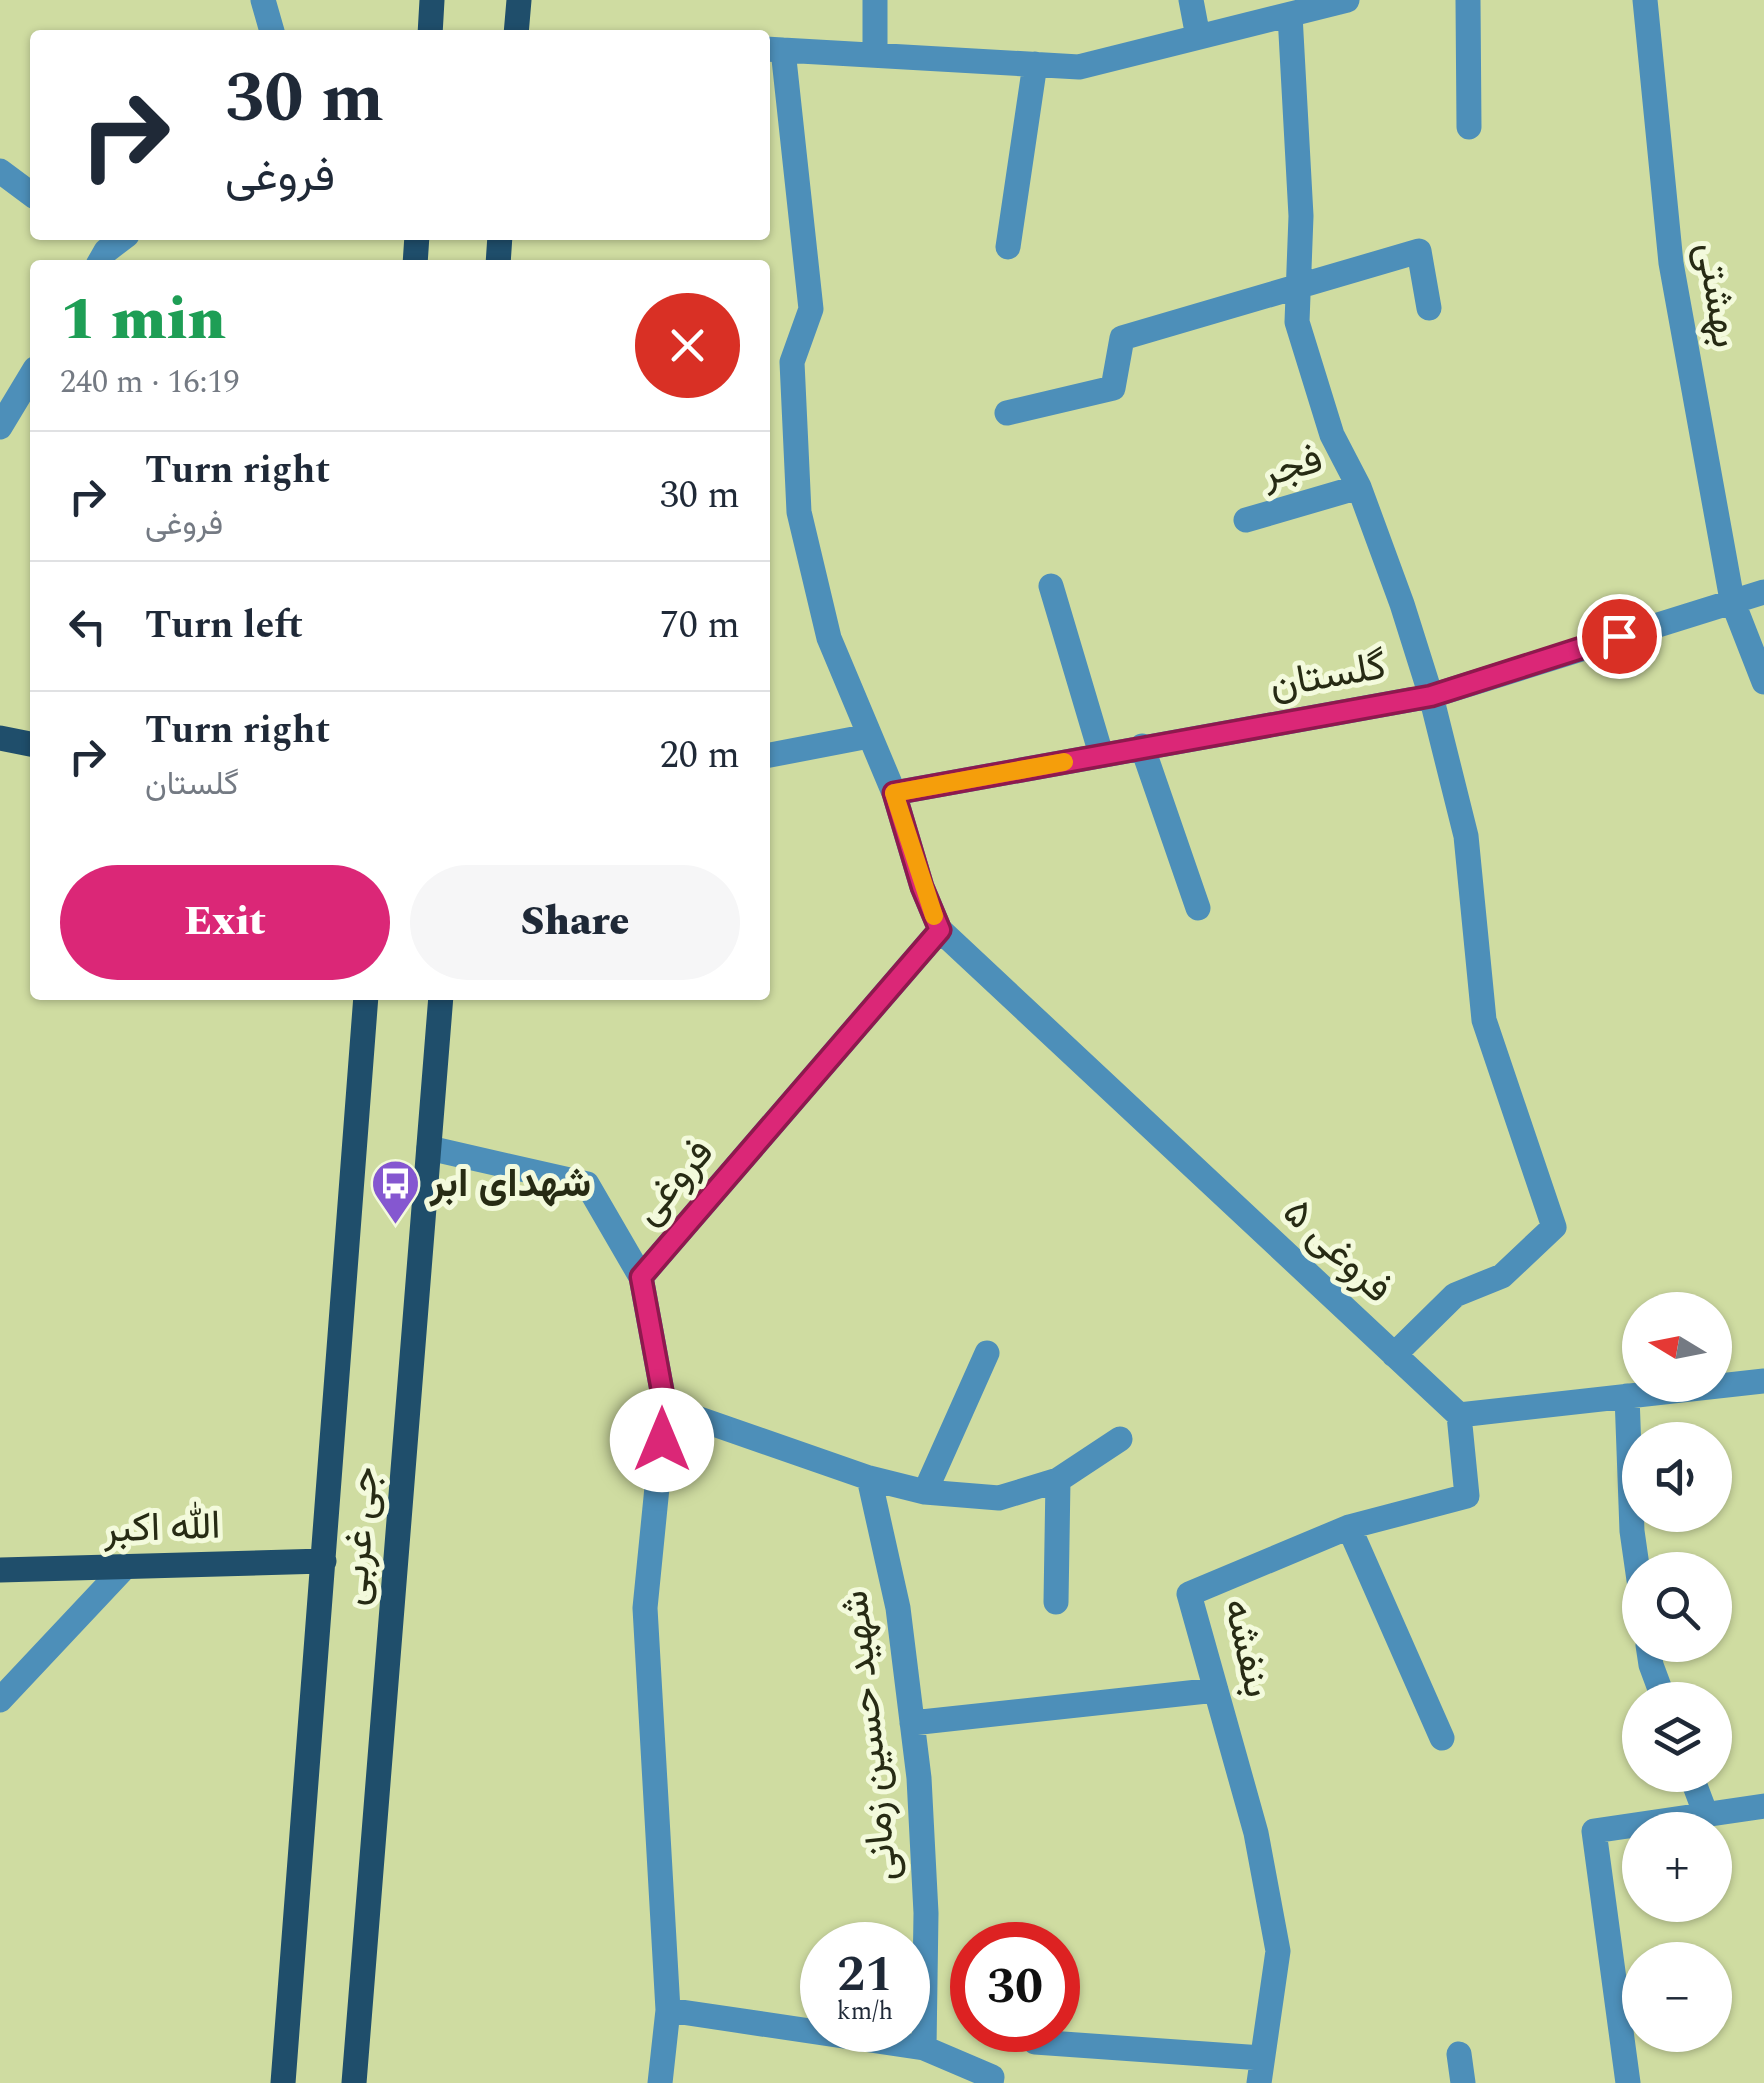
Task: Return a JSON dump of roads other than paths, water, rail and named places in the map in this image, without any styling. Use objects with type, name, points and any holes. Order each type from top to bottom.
[{"type":"main road","points":[[430,30],[432,0]]},
{"type":"main road","points":[[516,30],[518,0]]},
{"type":"main road","points":[[0,738],[30,745]]},
{"type":"main road","name":"جی غربی","points":[[284,2083],[366,1000]]},
{"type":"main road","name":"جی غربی","points":[[354,2083],[440,1000]]},
{"type":"main road","name":"الله اکبر","points":[[1,1569],[324,1560]]},
{"type":"street","points":[[263,0],[272,30]]},
{"type":"street","points":[[875,0],[875,55]]},
{"type":"street","points":[[1191,0],[1198,36]]},
{"type":"street","points":[[940,930],[922,887],[894,793],[829,638],[799,512],[792,362],[811,309],[774,49],[1079,67],[1346,0]]},
{"type":"street","points":[[1468,0],[1469,128]]},
{"type":"street","name":"بهشتی","points":[[1645,0],[1671,263],[1732,600],[1764,682]]},
{"type":"street","points":[[1290,15],[1301,216],[1297,322],[1332,435],[1359,487],[1431,696],[1466,836],[1484,1020],[1554,1226],[1502,1276],[1455,1295],[1394,1356]]},
{"type":"street","points":[[1008,248],[1035,64]]},
{"type":"street","points":[[0,170],[30,193]]},
{"type":"street","points":[[1007,412],[1113,388],[1122,338],[1419,252],[1429,308]]},
{"type":"street","points":[[770,367],[792,362]]},
{"type":"street","points":[[0,426],[30,377]]},
{"type":"street","name":"فجر","points":[[1246,520],[1359,487]]},
{"type":"street","points":[[1050,586],[1101,754]]},
{"type":"street","name":"گلستان","points":[[894,793],[1431,696],[1764,592]]},
{"type":"street","points":[[770,755],[869,736]]},
{"type":"street","points":[[1142,746],[1198,908]]},
{"type":"street","name":"فروغی ۵","points":[[940,930],[1459,1415]]},
{"type":"street","name":"فروغی","points":[[429,1148],[587,1184],[641,1277],[940,930]]},
{"type":"street","points":[[641,1277],[665,1407],[646,1608],[668,2010],[660,2083]]},
{"type":"street","points":[[925,1492],[987,1353]]},
{"type":"street","points":[[1732,1385],[1764,1381]]},
{"type":"street","points":[[1459,1415],[1622,1397]]},
{"type":"street","points":[[1627,1402],[1635,1552]]},
{"type":"street","points":[[665,1407],[869,1478],[925,1492],[999,1498],[1058,1480],[1120,1439]]},
{"type":"street","name":"بنفشه","points":[[1261,2071],[1278,1951],[1256,1833],[1189,1594],[1349,1527],[1467,1496],[1459,1415]]},
{"type":"street","name":"شهید حسین زمانی","points":[[869,1478],[898,1608],[918,1778],[926,1922]]},
{"type":"street","points":[[1056,1602],[1058,1480]]},
{"type":"street","points":[[1349,1527],[1442,1738]]},
{"type":"street","points":[[0,1700],[126,1567]]},
{"type":"street","points":[[912,1723],[1216,1690]]},
{"type":"street","points":[[1720,1812],[1764,1806]]},
{"type":"street","points":[[1622,1827],[1594,1831],[1628,2083]]},
{"type":"street","points":[[668,2010],[800,2030]]},
{"type":"street","points":[[1080,2048],[1261,2071]]},
{"type":"street","points":[[930,2051],[992,2077],[991,2083]]},
{"type":"street","points":[[1460,2054],[1463,2083]]},
{"type":"place","name":"شهدای ابر","points":[[395,1226]]}]
